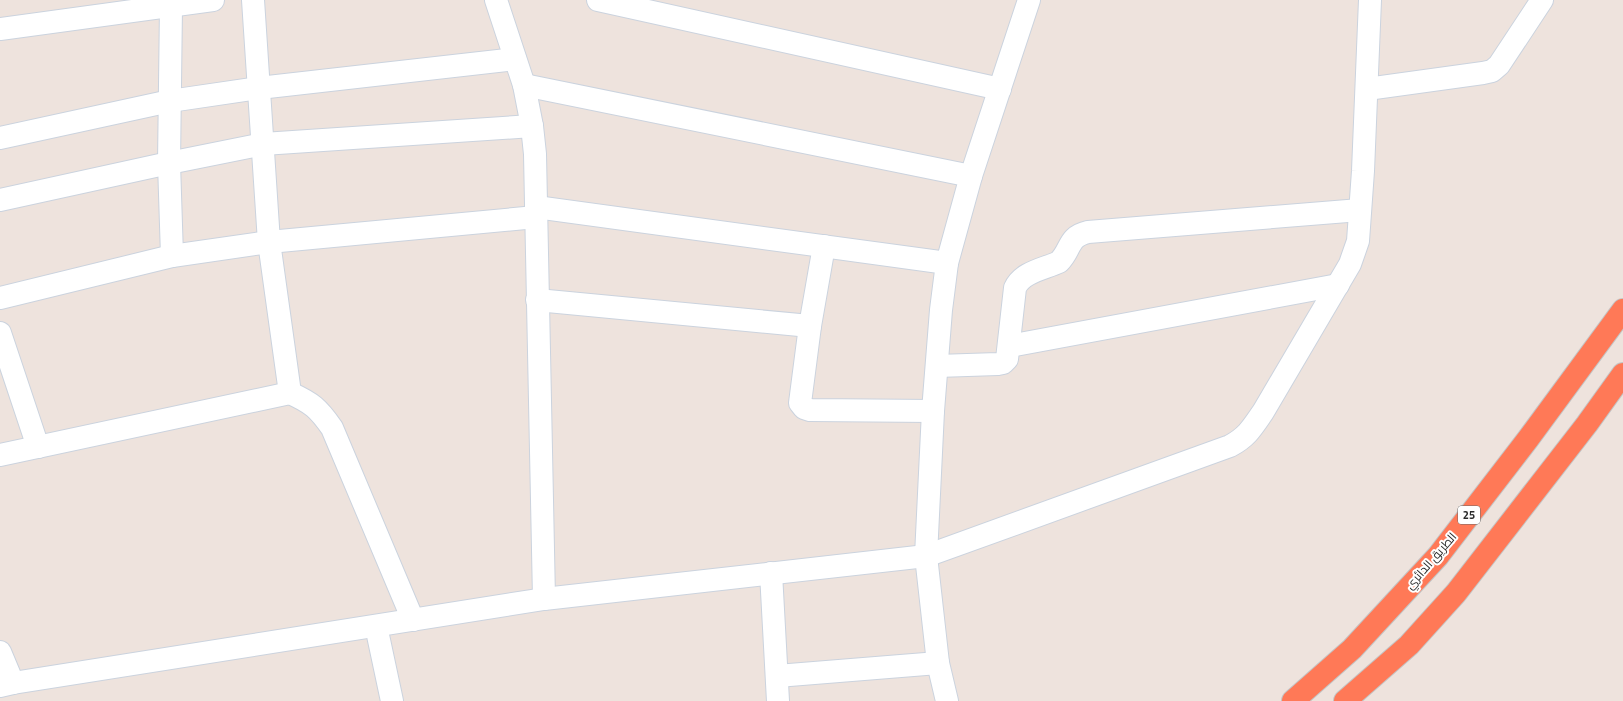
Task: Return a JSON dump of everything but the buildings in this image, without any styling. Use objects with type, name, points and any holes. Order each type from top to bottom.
[{"type":"highway","name":"الطريق الدائري","points":[[1293,701],[1352,649],[1438,556],[1528,439],[1623,310]]},
{"type":"highway","points":[[1346,701],[1409,645],[1456,593],[1587,424],[1623,374]]},
{"type":"street","points":[[0,29],[213,0]]},
{"type":"street","points":[[252,0],[270,242],[290,393]]},
{"type":"street","points":[[496,0],[524,85],[532,126],[535,154],[544,599]]},
{"type":"street","points":[[598,0],[1000,89]]},
{"type":"street","points":[[947,701],[938,663],[926,556],[933,411],[941,310],[947,263],[972,176],[1029,0]]},
{"type":"street","points":[[0,652],[7,684],[544,599],[926,556],[1230,446],[1241,440],[1249,433],[1263,412],[1350,264],[1358,241],[1363,171],[1370,0]]},
{"type":"street","points":[[1366,89],[1492,71],[1499,65],[1542,0]]},
{"type":"street","points":[[171,6],[169,163],[172,256]]},
{"type":"street","points":[[0,138],[170,101],[259,88],[515,59]]},
{"type":"street","points":[[524,85],[972,176]]},
{"type":"street","points":[[0,200],[263,144],[532,126]]},
{"type":"street","points":[[936,366],[1003,363],[1008,359],[1015,288],[1018,281],[1058,262],[1062,258],[1074,237],[1081,234],[1088,232],[1360,210]]},
{"type":"street","points":[[0,298],[172,256],[270,242],[536,212],[824,246],[947,263]]},
{"type":"street","points":[[824,246],[810,326],[800,403],[804,408],[810,410],[933,411]]},
{"type":"street","points":[[1009,346],[1338,285]]},
{"type":"street","points":[[538,300],[810,326]]},
{"type":"street","points":[[0,333],[38,447]]},
{"type":"street","points":[[0,455],[290,393],[310,402],[320,411],[332,428],[413,620]]},
{"type":"street","points":[[771,573],[778,701]]},
{"type":"street","points":[[376,626],[392,701]]},
{"type":"street","points":[[777,676],[938,663]]}]
